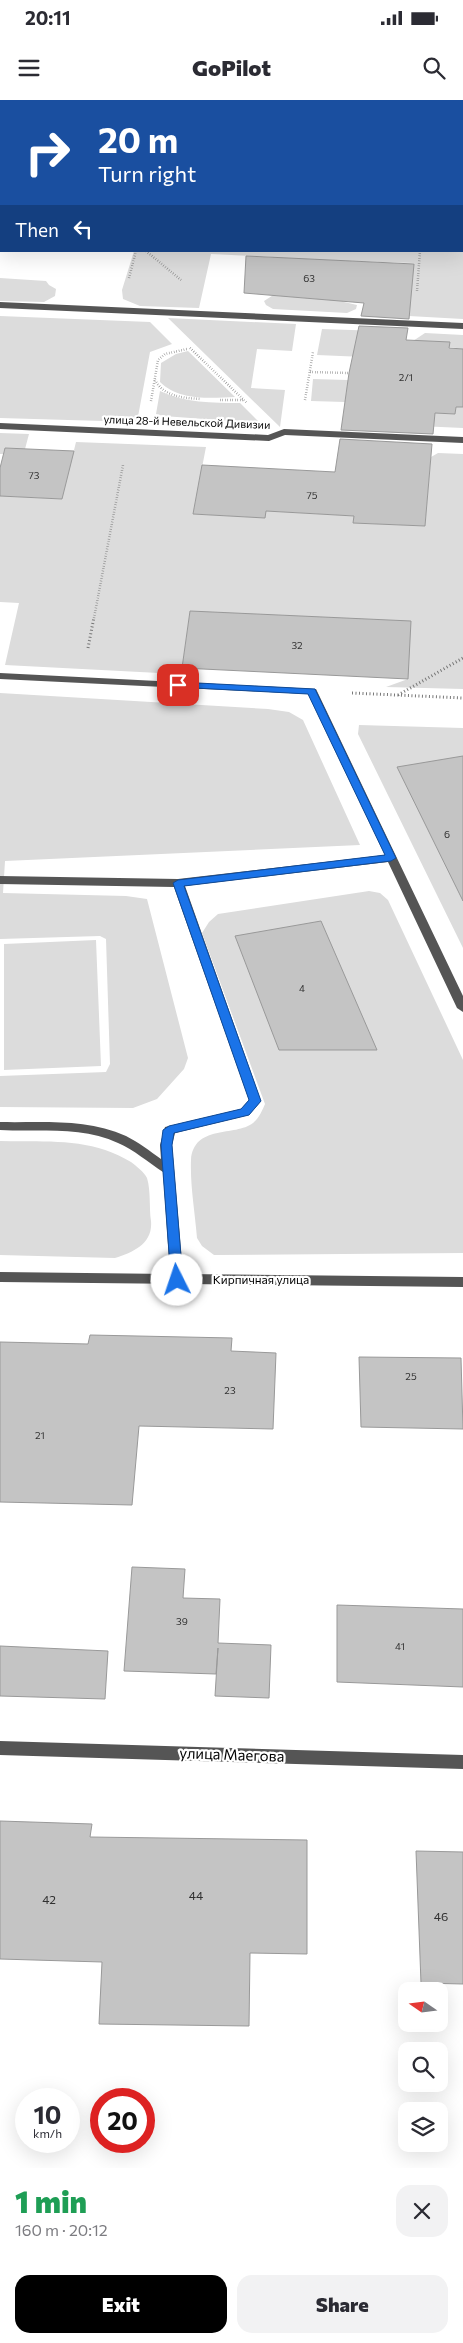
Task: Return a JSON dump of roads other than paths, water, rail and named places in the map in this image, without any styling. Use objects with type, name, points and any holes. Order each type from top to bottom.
[{"type":"street","points":[[0,305],[463,326]]},
{"type":"street","name":"улица 28-й Невельской Дивизии","points":[[0,426],[269,438],[284,432],[463,440]]},
{"type":"street","points":[[0,676],[312,691],[463,1008]]},
{"type":"street","points":[[0,880],[178,883],[391,858]]},
{"type":"street","points":[[177,1280],[166,1145],[169,1130],[245,1112],[255,1101],[178,883]]},
{"type":"street","points":[[0,1126],[78,1129],[101,1132],[121,1139],[169,1170]]},
{"type":"street","name":"Кирпичная улица","points":[[0,1277],[463,1282]]},
{"type":"street","name":"улица Маегова","points":[[0,1748],[463,1762]]}]
